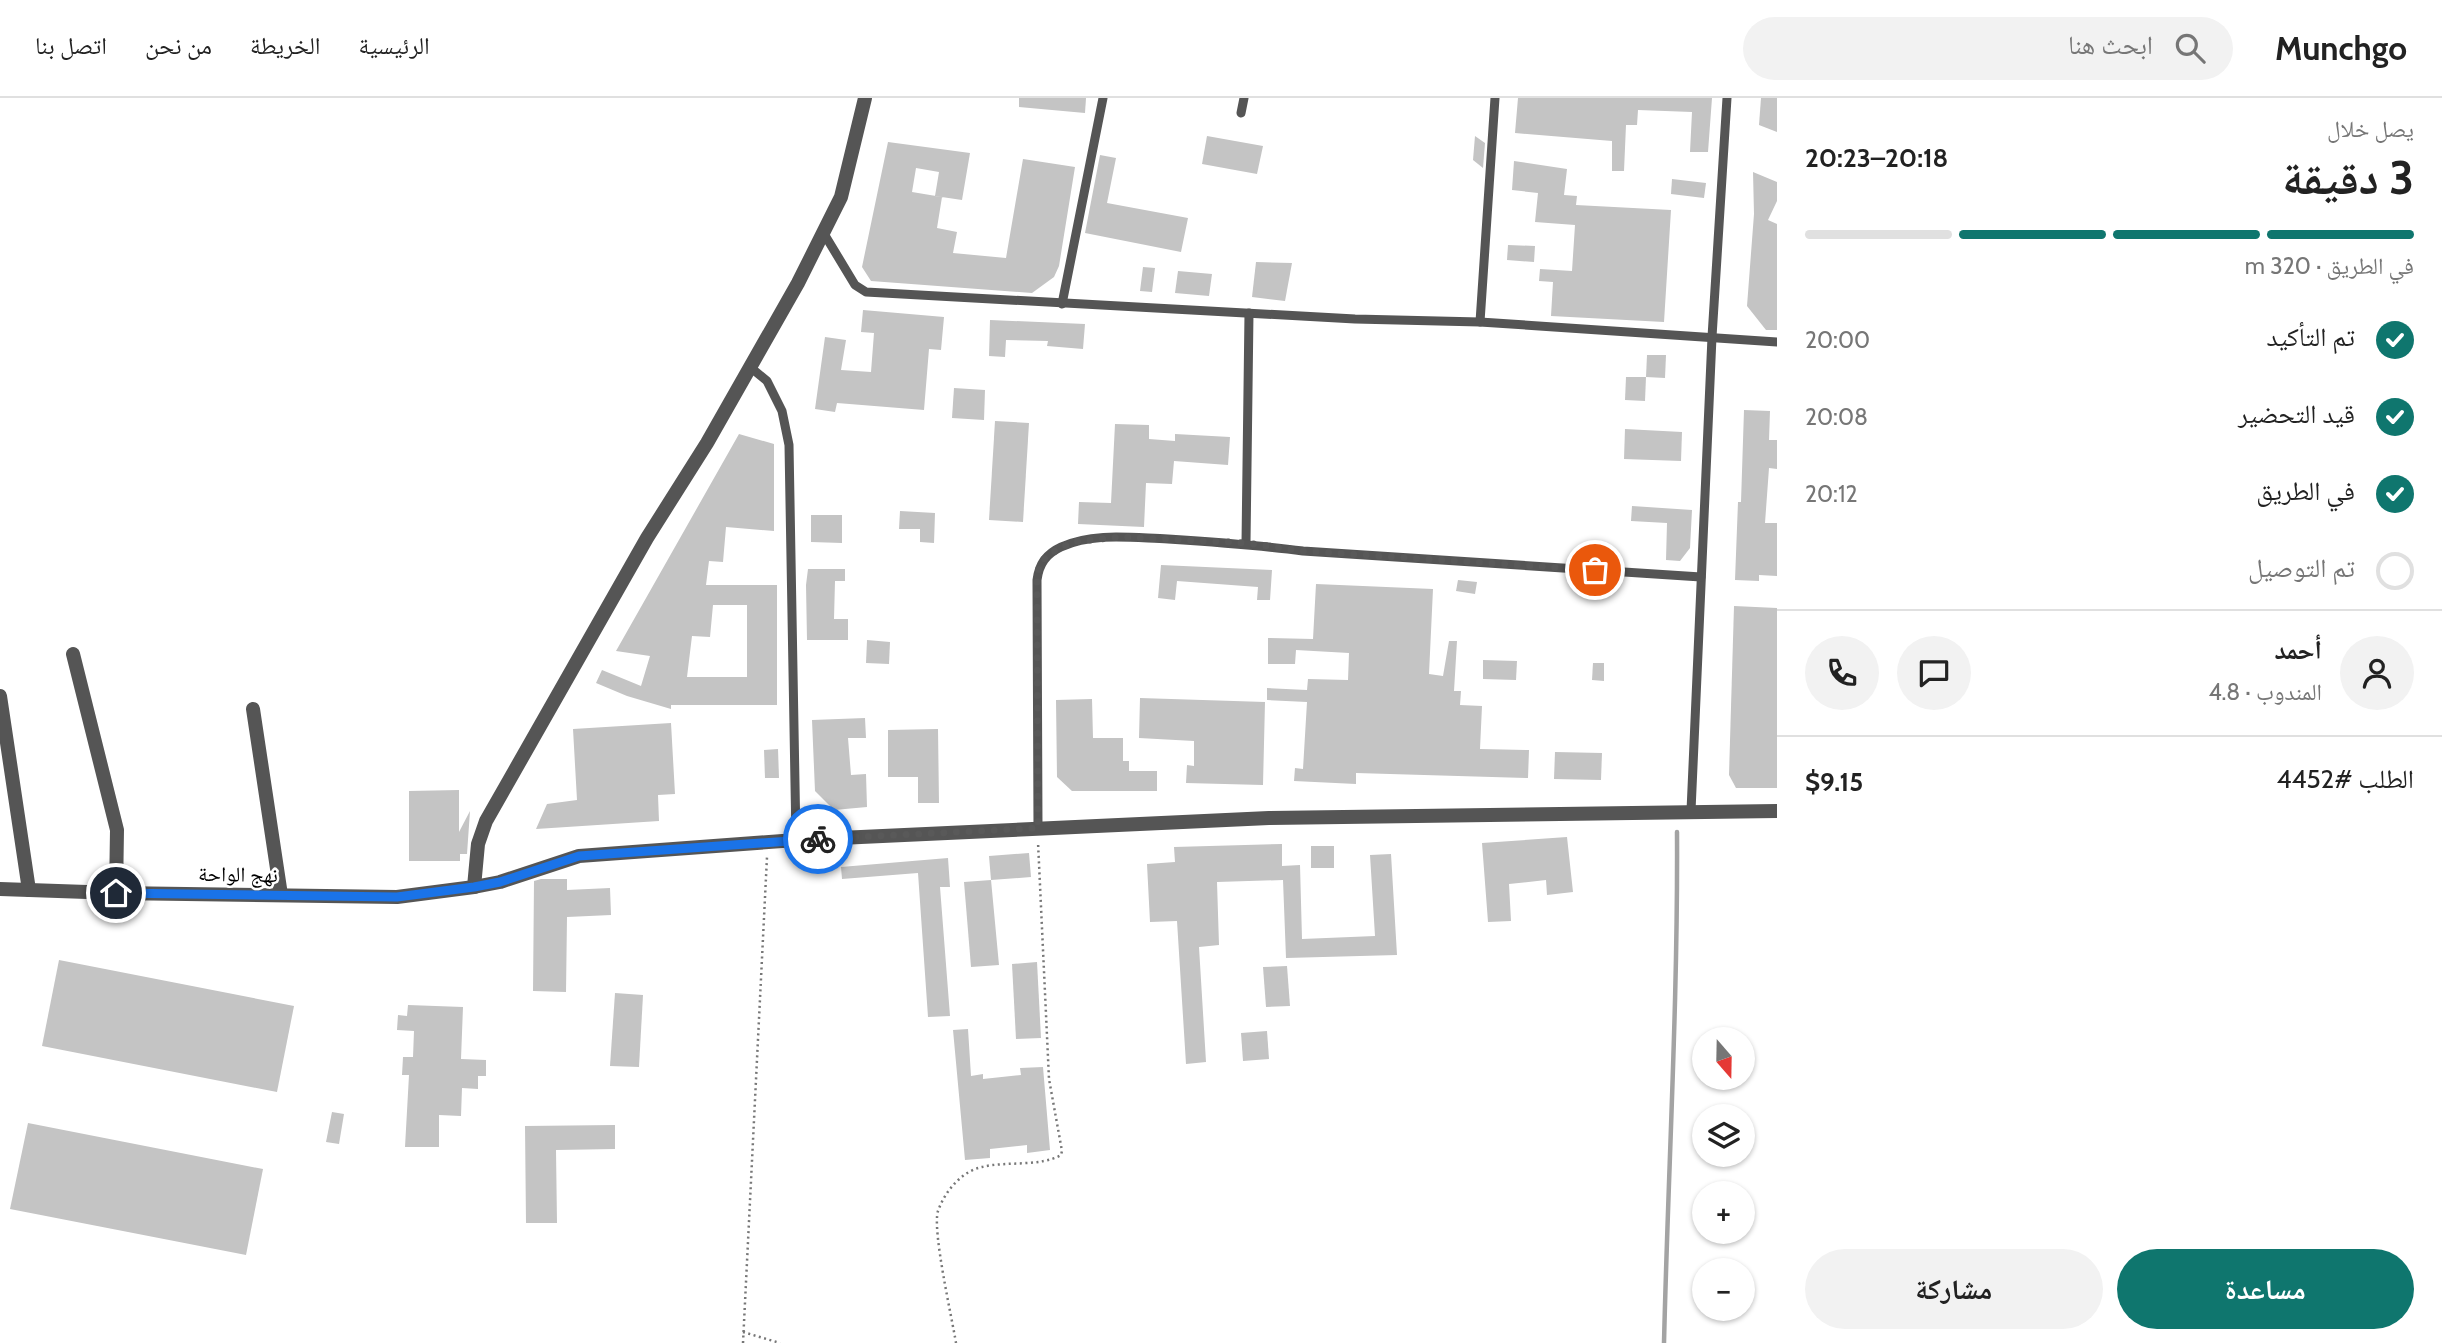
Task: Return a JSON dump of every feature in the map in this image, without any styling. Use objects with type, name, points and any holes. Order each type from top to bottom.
[{"type":"street","points":[[474,887],[478,844],[486,821],[647,538],[707,443],[798,283],[841,197],[865,98]]},
{"type":"street","points":[[73,654],[117,830],[116,893]]},
{"type":"street","points":[[0,696],[29,890]]},
{"type":"street","points":[[253,709],[281,895]]},
{"type":"street","name":"نهج الواحة","points":[[0,889],[397,897],[500,882],[579,856],[796,840],[1269,818],[1777,811]]},
{"type":"lane","points":[[1062,304],[1103,98]]},
{"type":"lane","points":[[1241,113],[1244,98]]},
{"type":"lane","points":[[1480,321],[1495,98]]},
{"type":"lane","points":[[1691,811],[1712,337],[1727,98]]},
{"type":"lane","points":[[823,232],[855,285],[866,292],[1355,319],[1480,321],[1777,341]]},
{"type":"lane","points":[[1247,543],[1249,313]]},
{"type":"lane","points":[[750,367],[767,381],[778,401],[789,445],[796,840]]},
{"type":"lane","points":[[1038,828],[1037,580],[1039,567],[1045,558],[1059,548],[1095,538],[1121,537],[1247,543],[1303,551],[1701,577]]},
{"type":"path","points":[[956,1343],[937,1231],[938,1212],[952,1187],[969,1172],[982,1167],[1049,1159],[1061,1155],[1062,1152],[1049,1079],[1038,828]]},
{"type":"path","points":[[743,1343],[768,842]]},
{"type":"path","points":[[743,1332],[780,1343]]},
{"type":"building","points":[[1019,98],[1086,98],[1085,113],[1019,107]]},
{"type":"building","points":[[1518,98],[1712,98],[1708,152],[1690,152],[1692,112],[1638,110],[1637,125],[1626,125],[1624,171],[1612,171],[1612,141],[1515,133]]},
{"type":"building","points":[[1761,98],[1777,98],[1777,132],[1759,125]]},
{"type":"building","points":[[1207,136],[1263,146],[1257,174],[1202,164]]},
{"type":"building","points":[[1475,136],[1485,143],[1483,168],[1473,160]]},
{"type":"building","points":[[888,142],[970,153],[962,200],[942,197],[937,228],[957,232],[953,253],[1006,258],[1023,159],[1075,167],[1059,266],[1054,277],[1032,293],[871,281],[862,267]],"holes":[[[916,168],[939,172],[935,196],[912,192]]]},
{"type":"building","points":[[1100,155],[1116,158],[1107,203],[1188,218],[1181,252],[1085,233]]},
{"type":"building","points":[[1514,161],[1567,169],[1564,195],[1577,196],[1576,205],[1671,210],[1664,322],[1551,316],[1553,282],[1539,281],[1540,269],[1572,271],[1575,225],[1535,222],[1538,193],[1512,190]]},
{"type":"building","points":[[1753,172],[1777,182],[1777,201],[1768,220],[1777,224],[1777,330],[1766,330],[1747,306],[1754,214]]},
{"type":"building","points":[[1672,179],[1706,183],[1704,198],[1671,194]]},
{"type":"building","points":[[1508,245],[1535,246],[1534,262],[1507,260]]},
{"type":"building","points":[[1256,262],[1292,263],[1285,301],[1252,297]]},
{"type":"building","points":[[1143,267],[1155,268],[1152,292],[1140,291]]},
{"type":"building","points":[[1178,271],[1212,274],[1209,296],[1175,293]]},
{"type":"building","points":[[863,310],[944,317],[941,350],[929,349],[924,410],[837,403],[835,412],[815,409],[825,337],[846,340],[841,370],[871,372],[874,333],[861,332]]},
{"type":"building","points":[[990,320],[1085,324],[1083,349],[1047,346],[1048,341],[1006,340],[1005,357],[989,356]]},
{"type":"building","points":[[1647,355],[1666,355],[1665,378],[1646,377]]},
{"type":"building","points":[[1626,377],[1646,377],[1645,401],[1625,400]]},
{"type":"building","points":[[954,388],[985,390],[984,420],[952,418]]},
{"type":"building","points":[[1744,410],[1770,411],[1769,440],[1777,440],[1777,469],[1769,468],[1765,523],[1777,523],[1777,576],[1759,575],[1759,581],[1735,580]]},
{"type":"building","points":[[995,421],[1029,423],[1023,522],[989,520]]},
{"type":"building","points":[[1115,424],[1149,425],[1149,439],[1175,441],[1175,434],[1230,437],[1228,465],[1174,461],[1172,484],[1146,483],[1144,527],[1078,524],[1079,502],[1111,503]]},
{"type":"building","points":[[1625,429],[1682,432],[1681,461],[1624,459]]},
{"type":"building","points":[[739,434],[774,444],[774,531],[726,527],[723,562],[709,561],[706,585],[777,585],[777,705],[671,705],[671,709],[627,696],[596,683],[602,670],[641,686],[650,656],[616,651]],"holes":[[[713,605],[747,605],[747,677],[687,677],[692,636],[710,637]]]},
{"type":"building","points":[[1632,506],[1692,510],[1690,548],[1680,561],[1666,560],[1667,523],[1631,521]]},
{"type":"building","points":[[900,511],[935,513],[934,543],[920,542],[920,529],[899,529]]},
{"type":"building","points":[[811,515],[842,515],[842,543],[811,542]]},
{"type":"building","points":[[1161,565],[1272,570],[1270,600],[1257,600],[1258,587],[1177,581],[1175,600],[1158,598]]},
{"type":"building","points":[[808,569],[845,569],[845,581],[835,581],[834,619],[848,619],[848,640],[807,640]]},
{"type":"building","points":[[1458,580],[1477,582],[1475,594],[1456,591]]},
{"type":"building","points":[[1316,584],[1433,589],[1429,674],[1443,676],[1449,641],[1457,641],[1454,691],[1461,691],[1460,705],[1482,706],[1480,749],[1529,750],[1528,778],[1356,773],[1356,784],[1294,781],[1295,768],[1303,769],[1307,702],[1267,700],[1267,688],[1307,690],[1308,679],[1348,680],[1349,653],[1296,650],[1295,664],[1268,664],[1268,638],[1313,639]]},
{"type":"building","points":[[1734,606],[1777,608],[1777,788],[1736,788],[1729,775]]},
{"type":"building","points":[[867,640],[890,642],[889,664],[866,663]]},
{"type":"building","points":[[1483,660],[1517,661],[1516,680],[1483,679]]},
{"type":"building","points":[[1593,663],[1604,663],[1604,681],[1592,680]]},
{"type":"building","points":[[1140,698],[1265,702],[1263,785],[1186,783],[1187,765],[1194,766],[1194,741],[1139,738]]},
{"type":"building","points":[[1092,699],[1093,738],[1123,738],[1123,761],[1129,761],[1129,771],[1157,771],[1157,791],[1072,791],[1057,777],[1056,700]]},
{"type":"building","points":[[865,718],[866,738],[848,738],[851,775],[866,774],[867,807],[834,810],[815,791],[812,720]]},
{"type":"building","points":[[671,723],[675,794],[658,795],[659,821],[536,829],[547,804],[577,800],[573,729]]},
{"type":"building","points":[[938,729],[939,803],[918,803],[918,777],[888,777],[888,730]]},
{"type":"building","points":[[778,749],[779,778],[765,778],[764,750]]},
{"type":"building","points":[[1555,752],[1602,753],[1601,780],[1554,779]]},
{"type":"building","points":[[459,790],[459,832],[470,811],[467,854],[460,854],[460,861],[409,861],[409,791]]},
{"type":"building","points":[[1567,837],[1573,892],[1547,895],[1546,880],[1509,884],[1511,921],[1488,922],[1482,843]]},
{"type":"building","points":[[1282,844],[1282,866],[1300,865],[1302,939],[1375,936],[1370,855],[1391,854],[1397,955],[1286,958],[1283,880],[1217,882],[1219,945],[1199,947],[1206,1062],[1186,1064],[1177,921],[1150,922],[1147,864],[1175,862],[1174,847]]},
{"type":"building","points":[[1311,846],[1334,846],[1334,868],[1311,868]]},
{"type":"building","points":[[1029,853],[1031,877],[991,880],[989,856]]},
{"type":"building","points":[[948,858],[950,887],[940,887],[950,1016],[928,1017],[918,873],[842,879],[841,867]]},
{"type":"building","points":[[567,879],[567,890],[610,888],[611,915],[567,917],[566,992],[533,991],[534,881]]},
{"type":"building","points":[[991,880],[999,965],[971,967],[964,882]]},
{"type":"building","points":[[59,960],[294,1006],[277,1092],[42,1046]]},
{"type":"building","points":[[1037,962],[1041,1038],[1016,1039],[1012,964]]},
{"type":"building","points":[[1287,966],[1290,1006],[1266,1007],[1263,967]]},
{"type":"building","points":[[615,993],[643,995],[639,1067],[610,1066]]},
{"type":"building","points":[[408,1005],[463,1007],[461,1059],[486,1060],[486,1076],[478,1076],[478,1089],[462,1088],[461,1116],[439,1115],[439,1147],[405,1147],[409,1075],[402,1075],[403,1057],[413,1057],[414,1031],[397,1030],[398,1015],[407,1016]]},
{"type":"building","points":[[968,1029],[971,1076],[983,1074],[983,1079],[1021,1075],[1020,1068],[1043,1067],[1050,1150],[1027,1153],[1027,1145],[990,1149],[990,1158],[965,1160],[953,1030]]},
{"type":"building","points":[[1267,1031],[1269,1059],[1243,1061],[1241,1033]]},
{"type":"building","points":[[332,1112],[344,1114],[339,1144],[326,1142]]},
{"type":"building","points":[[28,1123],[263,1169],[246,1255],[10,1209]]},
{"type":"building","points":[[615,1125],[615,1149],[556,1150],[557,1223],[526,1223],[525,1126]]},
{"type":"waterway","points":[[1664,1343],[1677,832]]},
{"type":"way so far","points":[[818,839],[1038,828],[1037,580],[1039,567],[1045,558],[1059,548],[1078,541],[1121,537],[1247,543],[1303,551],[1595,570]]},
{"type":"route","points":[[116,893],[397,897],[500,882],[579,856],[818,839]]}]
